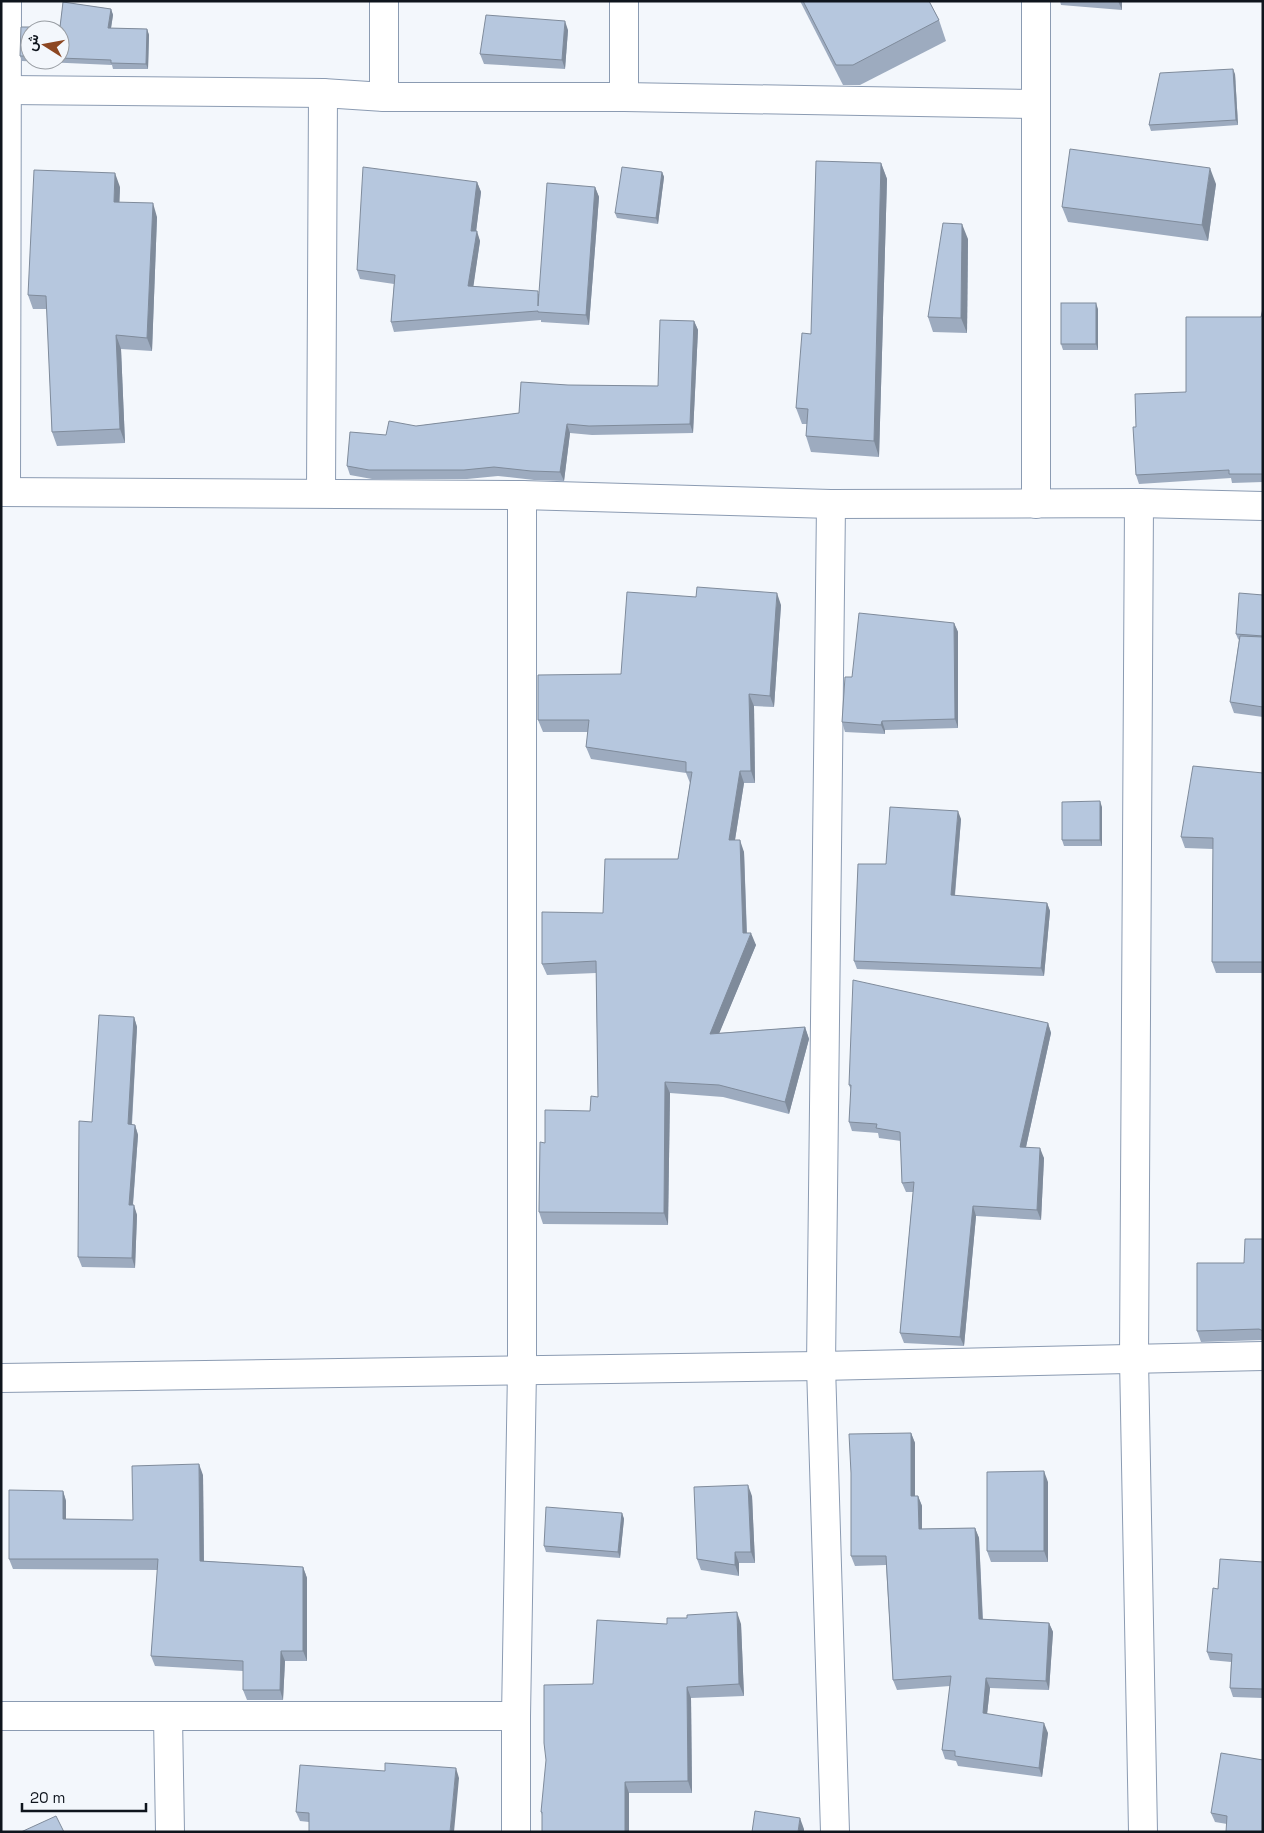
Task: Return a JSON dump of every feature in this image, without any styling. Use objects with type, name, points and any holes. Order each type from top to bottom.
[{"type":"street","points":[[7,1],[8,90],[4,492],[522,495],[832,504],[1139,503],[1263,506]]},
{"type":"street","points":[[384,1],[384,97]]},
{"type":"street","points":[[624,1],[624,97]]},
{"type":"street","points":[[1036,1],[1036,504]]},
{"type":"street","points":[[8,90],[323,92],[384,97],[624,97],[1036,104]]},
{"type":"street","points":[[321,493],[323,92]]},
{"type":"street","points":[[516,1832],[516,1716],[522,1370],[522,495]]},
{"type":"street","points":[[1139,503],[1134,1359],[1143,1832]]},
{"type":"street","points":[[832,504],[821,1366],[835,1832]]},
{"type":"street","points":[[1,1378],[821,1366],[1263,1356]]},
{"type":"street","points":[[1,1716],[516,1716]]},
{"type":"street","points":[[168,1717],[170,1832]]},
{"type":"building","points":[[803,1],[929,1],[939,20],[853,65],[836,65]]},
{"type":"building","points":[[63,2],[111,9],[108,28],[147,29],[146,64],[111,63],[111,60],[70,58],[70,20],[61,20]]},
{"type":"building","points":[[486,15],[565,21],[562,60],[480,54]]},
{"type":"building","points":[[1233,69],[1236,120],[1149,125],[1160,73]]},
{"type":"building","points":[[1070,149],[1210,168],[1202,225],[1062,207]]},
{"type":"building","points":[[816,161],[881,163],[874,441],[806,436],[808,409],[796,408],[802,333],[811,334]]},
{"type":"building","points":[[363,167],[477,182],[471,231],[477,231],[468,286],[538,291],[538,306],[547,183],[595,187],[586,315],[538,311],[391,322],[395,275],[357,270]]},
{"type":"building","points":[[622,167],[662,172],[656,218],[615,213]]},
{"type":"building","points":[[34,170],[115,173],[114,202],[153,203],[147,338],[116,335],[120,429],[52,432],[46,296],[28,295]]},
{"type":"building","points":[[943,223],[962,224],[961,318],[928,317]]},
{"type":"building","points":[[1061,303],[1096,303],[1096,344],[1061,344]]},
{"type":"building","points":[[1263,309],[1263,474],[1229,474],[1229,470],[1136,475],[1133,427],[1136,427],[1135,394],[1186,392],[1186,317],[1261,317]]},
{"type":"building","points":[[660,320],[694,321],[690,424],[589,426],[567,424],[560,472],[494,467],[464,470],[369,470],[347,466],[350,432],[386,435],[389,421],[416,426],[519,413],[521,382],[568,385],[658,386]]},
{"type":"building","points":[[697,587],[777,593],[770,696],[749,694],[751,771],[740,771],[729,840],[740,840],[743,933],[751,933],[710,1034],[805,1027],[785,1102],[719,1085],[665,1082],[664,1213],[539,1212],[540,1142],[545,1143],[545,1110],[590,1111],[591,1096],[598,1097],[596,961],[542,964],[542,912],[603,913],[605,859],[678,859],[692,772],[686,772],[686,762],[586,747],[589,720],[538,720],[538,675],[621,674],[627,592],[696,597]]},
{"type":"building","points":[[1239,593],[1263,595],[1263,636],[1236,634]]},
{"type":"building","points":[[859,613],[954,623],[955,719],[882,721],[881,725],[842,722],[845,677],[852,677]]},
{"type":"building","points":[[1240,636],[1263,637],[1263,707],[1230,702]]},
{"type":"building","points":[[1193,766],[1263,773],[1263,962],[1212,962],[1213,838],[1181,837]]},
{"type":"building","points":[[1100,801],[1100,840],[1062,840],[1062,802]]},
{"type":"building","points":[[890,807],[958,811],[951,895],[1047,903],[1041,968],[854,961],[858,864],[886,864]]},
{"type":"building","points":[[853,980],[1048,1023],[1020,1147],[1040,1148],[1037,1210],[973,1206],[960,1337],[900,1333],[914,1182],[902,1183],[900,1132],[876,1128],[877,1124],[849,1122]]},
{"type":"building","points":[[99,1015],[134,1017],[128,1124],[135,1125],[129,1205],[134,1205],[132,1258],[78,1257],[79,1121],[92,1122]]},
{"type":"building","points":[[1245,1239],[1263,1239],[1263,1331],[1259,1329],[1197,1331],[1197,1263],[1244,1263]]},
{"type":"building","points":[[911,1433],[911,1496],[918,1496],[919,1529],[975,1528],[979,1619],[1049,1623],[1046,1681],[986,1678],[983,1713],[1044,1723],[1039,1768],[955,1756],[955,1751],[942,1750],[951,1676],[893,1680],[886,1556],[851,1556],[849,1434]]},
{"type":"building","points":[[199,1464],[200,1561],[303,1567],[303,1651],[281,1651],[280,1690],[243,1690],[243,1661],[151,1656],[158,1559],[9,1559],[9,1490],[63,1491],[63,1519],[133,1520],[132,1466]]},
{"type":"building","points":[[1044,1471],[1044,1551],[987,1551],[987,1472]]},
{"type":"building","points":[[748,1485],[751,1552],[735,1552],[735,1565],[697,1559],[694,1487]]},
{"type":"building","points":[[546,1507],[622,1513],[618,1552],[544,1546]]},
{"type":"building","points":[[1220,1559],[1263,1562],[1263,1689],[1230,1688],[1232,1654],[1207,1652],[1213,1588],[1218,1589]]},
{"type":"building","points":[[737,1612],[739,1684],[687,1687],[688,1781],[625,1782],[625,1832],[542,1832],[541,1812],[546,1760],[544,1743],[544,1685],[593,1684],[597,1620],[667,1624],[667,1618],[687,1618],[687,1615]]},
{"type":"building","points":[[1221,1753],[1263,1760],[1263,1832],[1226,1832],[1227,1816],[1211,1813]]},
{"type":"building","points":[[385,1763],[456,1768],[450,1832],[309,1832],[309,1813],[296,1812],[300,1765],[385,1771]]},
{"type":"building","points":[[755,1811],[800,1818],[798,1832],[752,1832]]},
{"type":"building","points":[[56,1816],[64,1832],[21,1832]]}]
